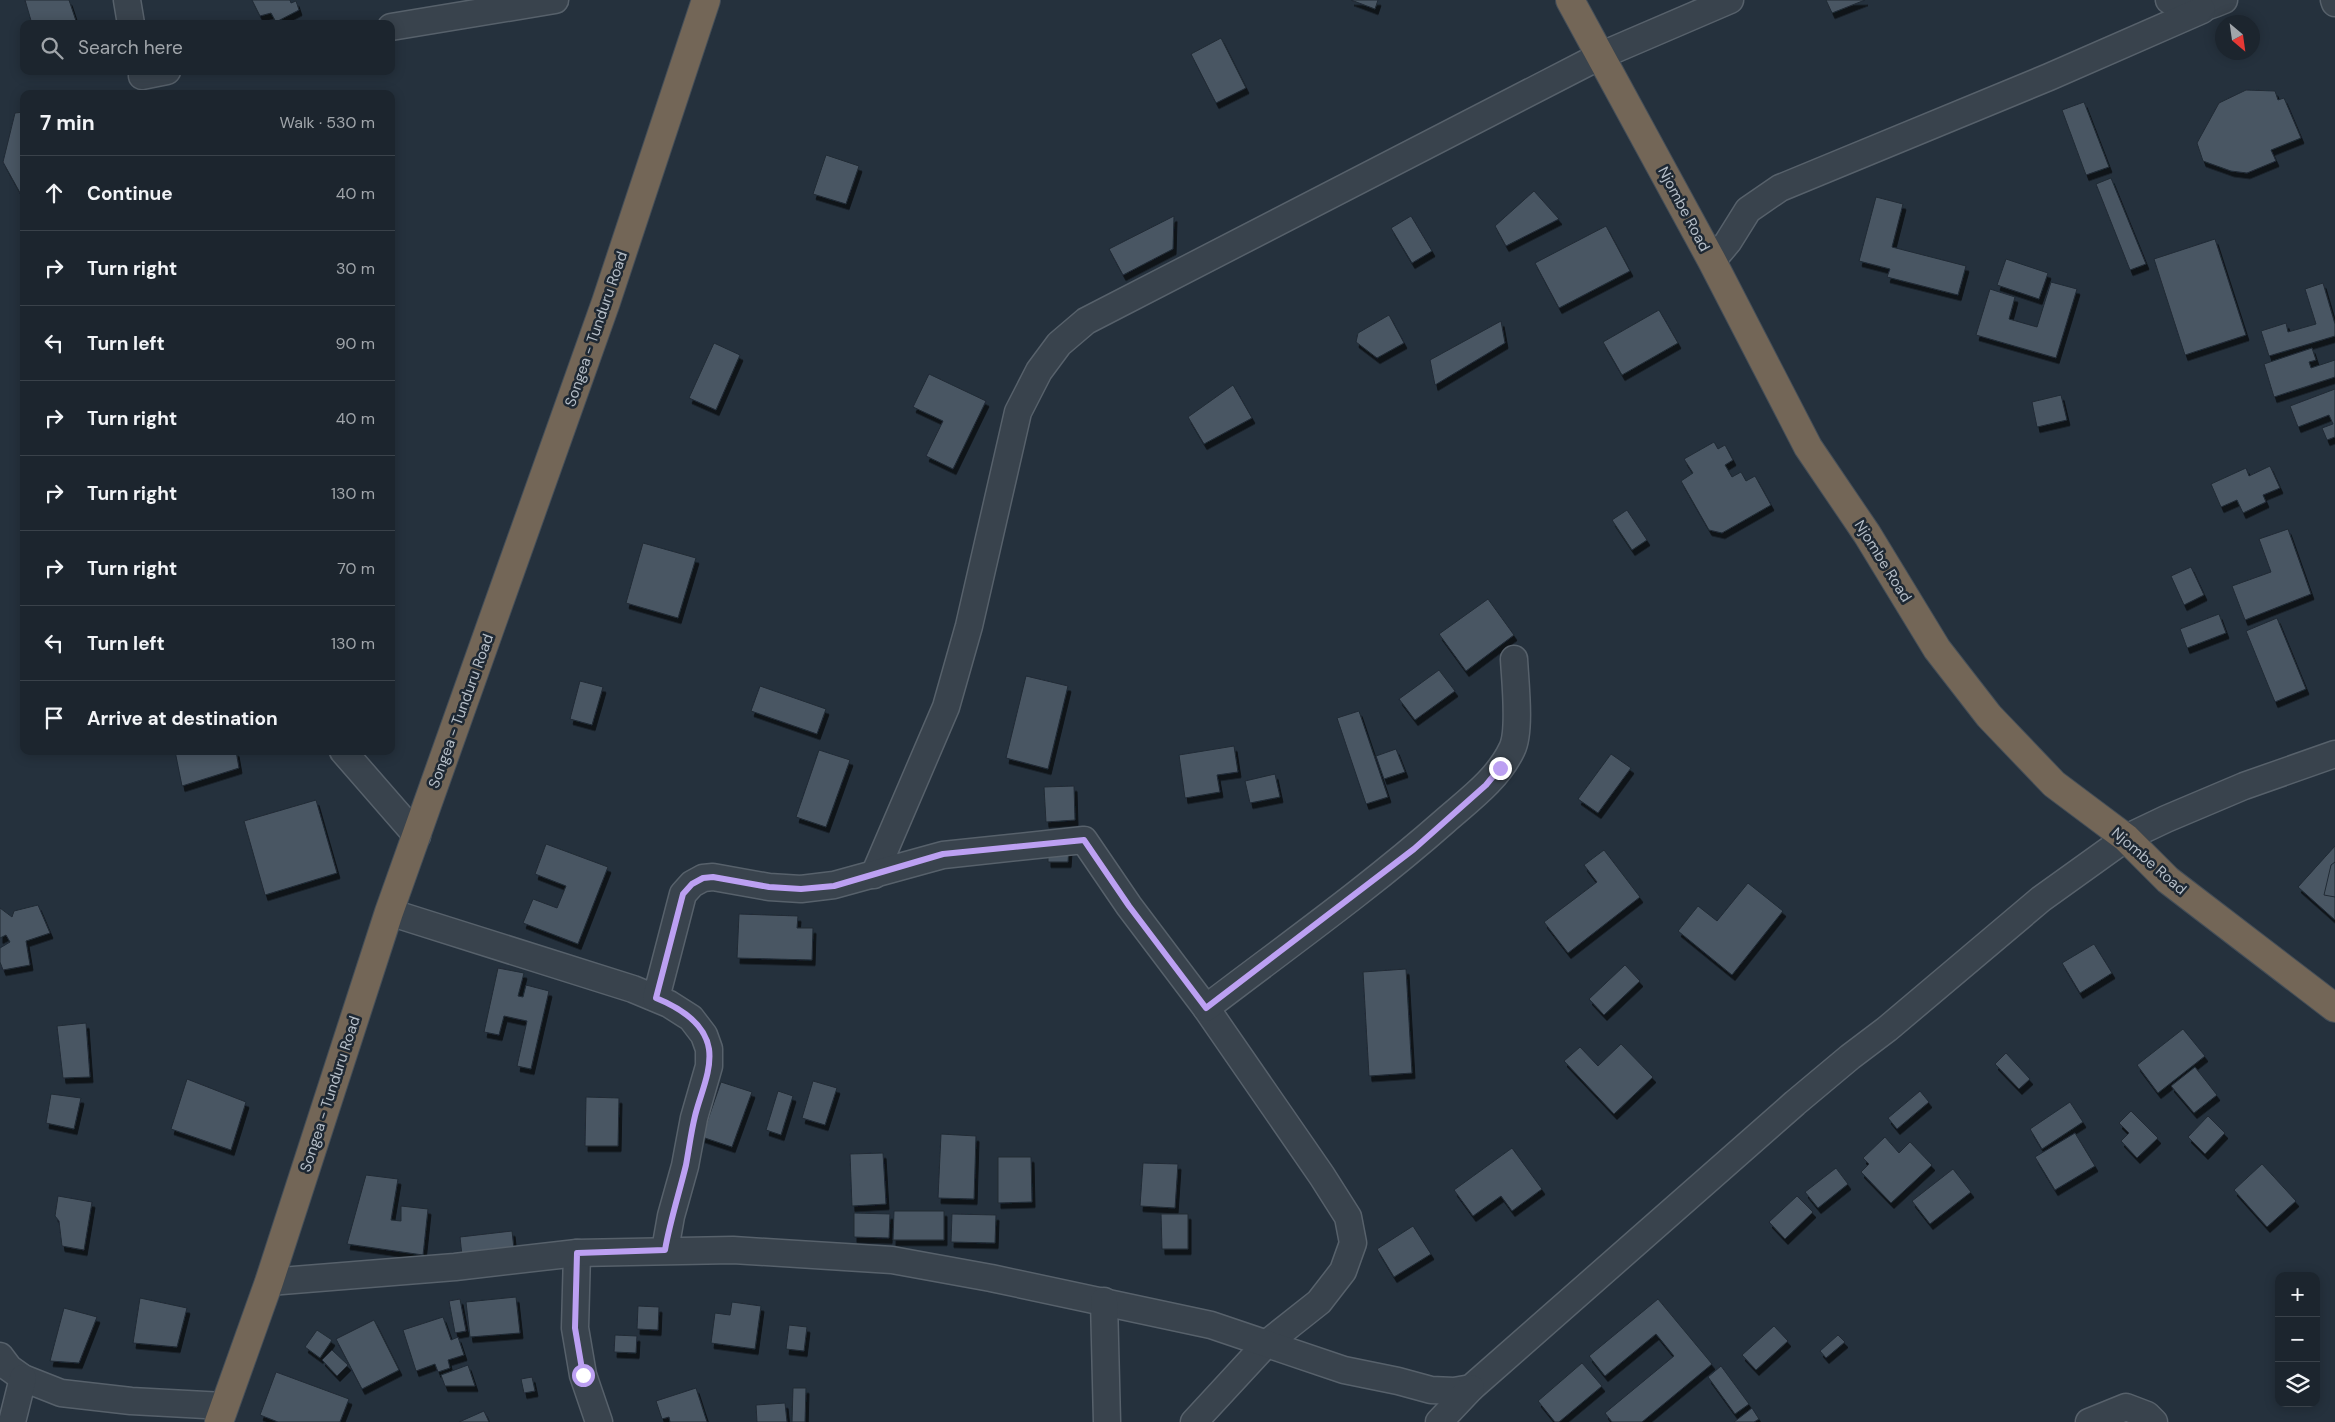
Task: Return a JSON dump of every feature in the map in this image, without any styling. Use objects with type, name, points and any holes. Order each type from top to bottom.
[{"type":"highway","name":"Songea - Tunduru Road","points":[[221,1414],[269,1282],[389,912],[602,312],[706,0]]},
{"type":"highway","name":"Njombe Road","points":[[1570,0],[1602,55],[1712,261],[1808,447],[1867,534],[1937,650],[1989,716],[2054,784],[2126,838],[2168,880],[2335,1008]]},
{"type":"street","points":[[127,0],[130,20]]},
{"type":"street","points":[[395,26],[434,18],[555,0]]},
{"type":"street","points":[[874,875],[946,707],[969,626],[1018,412],[1039,371],[1059,344],[1086,321],[1602,55],[1730,0]]},
{"type":"street","points":[[2169,0],[2179,8],[2213,5]]},
{"type":"street","points":[[1712,261],[1728,242],[1748,210],[1780,188],[2049,77],[2213,5]]},
{"type":"street","points":[[143,80],[156,75]]},
{"type":"street","points":[[1206,1008],[1414,849],[1486,785],[1513,748],[1516,728],[1514,659]]},
{"type":"street","points":[[1439,1422],[1471,1388],[1836,1068],[1887,1029],[2041,899],[2126,838],[2244,786],[2335,754]]},
{"type":"street","points":[[346,755],[416,836]]},
{"type":"street","points":[[656,998],[683,894],[692,884],[703,878],[713,877],[769,887],[801,889],[834,886],[943,854],[1084,840],[1129,906],[1206,1008],[1332,1192],[1348,1217],[1353,1243],[1343,1271],[1318,1302],[1266,1344],[1194,1422]]},
{"type":"street","points":[[389,912],[633,989],[669,1004],[691,1018],[704,1035],[709,1049],[709,1066],[694,1118],[686,1166],[665,1250]]},
{"type":"street","points":[[269,1282],[455,1267],[577,1253],[733,1250],[892,1260],[1104,1301],[1211,1325],[1344,1370],[1431,1390],[1454,1391],[1471,1388]]},
{"type":"street","points":[[577,1253],[575,1328],[583,1375],[599,1422]]},
{"type":"street","points":[[1104,1301],[1107,1422]]},
{"type":"street","points":[[0,1356],[9,1368],[23,1378],[62,1393],[221,1414]]},
{"type":"street","points":[[12,1422],[23,1378]]},
{"type":"street","points":[[2089,1422],[2126,1407],[2147,1415],[2154,1422]]},
{"type":"building","points":[[25,0],[69,0],[76,20],[31,20]]},
{"type":"building","points":[[252,0],[290,0],[291,3],[296,1],[299,10],[280,20],[275,20],[271,13],[260,16]]},
{"type":"building","points":[[1351,0],[1378,0],[1375,9]]},
{"type":"building","points":[[1826,0],[1865,0],[1832,13]]},
{"type":"building","points":[[1221,38],[1246,88],[1216,103],[1191,54]]},
{"type":"building","points":[[2246,90],[2275,91],[2278,100],[2284,98],[2301,138],[2271,150],[2276,161],[2247,173],[2231,171],[2203,161],[2197,143],[2219,103]]},
{"type":"building","points":[[2084,102],[2109,167],[2086,175],[2062,110]]},
{"type":"building","points":[[20,112],[20,193],[3,162],[15,113]]},
{"type":"building","points":[[826,155],[859,166],[846,204],[813,194]]},
{"type":"building","points":[[2111,178],[2146,264],[2130,270],[2096,184]]},
{"type":"building","points":[[1534,191],[1559,219],[1506,246],[1495,226]]},
{"type":"building","points":[[1876,197],[1903,204],[1892,247],[1966,266],[1958,295],[1887,277],[1890,269],[1859,261]]},
{"type":"building","points":[[1174,216],[1173,249],[1123,275],[1109,249]]},
{"type":"building","points":[[1411,216],[1432,251],[1412,263],[1391,228]]},
{"type":"building","points":[[1606,226],[1630,271],[1559,308],[1535,263]]},
{"type":"building","points":[[2215,239],[2246,335],[2185,355],[2154,259]]},
{"type":"building","points":[[2006,259],[2048,273],[2039,299],[1997,285]]},
{"type":"building","points":[[2051,282],[2077,289],[2056,358],[1976,335],[1990,289],[2015,297],[2009,319],[2037,327]]},
{"type":"building","points":[[2323,283],[2335,324],[2335,336],[2269,356],[2261,331],[2286,323],[2288,332],[2316,324],[2305,289]]},
{"type":"building","points":[[1659,310],[1678,343],[1622,375],[1603,342]]},
{"type":"building","points":[[1389,315],[1404,343],[1377,358],[1356,342],[1358,333]]},
{"type":"building","points":[[1501,321],[1505,343],[1435,385],[1430,360]]},
{"type":"building","points":[[714,343],[740,355],[716,410],[689,398]]},
{"type":"building","points":[[2312,348],[2316,360],[2309,362],[2311,368],[2335,360],[2335,377],[2274,397],[2264,364]]},
{"type":"building","points":[[929,374],[986,401],[953,469],[926,456],[943,421],[913,407]]},
{"type":"building","points":[[1233,385],[1252,418],[1204,444],[1188,417]]},
{"type":"building","points":[[2335,389],[2335,437],[2327,440],[2322,428],[2333,424],[2329,415],[2298,427],[2290,406]]},
{"type":"building","points":[[2061,395],[2067,420],[2037,427],[2032,402]]},
{"type":"building","points":[[1714,442],[1718,449],[1725,445],[1733,460],[1725,465],[1732,477],[1741,472],[1746,481],[1755,476],[1771,505],[1722,533],[1709,530],[1681,481],[1693,473],[1684,459]]},
{"type":"building","points":[[2270,466],[2280,488],[2263,495],[2266,502],[2243,513],[2237,500],[2221,507],[2211,484],[2246,468],[2249,476]]},
{"type":"building","points":[[1627,510],[1647,540],[1632,550],[1612,520]]},
{"type":"building","points":[[2288,529],[2311,594],[2245,620],[2232,586],[2271,572],[2259,539]]},
{"type":"building","points":[[643,543],[696,558],[678,618],[626,603]]},
{"type":"building","points":[[2191,567],[2204,595],[2184,605],[2171,576]]},
{"type":"building","points":[[1488,599],[1514,635],[1466,671],[1439,634]]},
{"type":"building","points":[[2219,614],[2226,633],[2187,648],[2180,629]]},
{"type":"building","points":[[2277,618],[2306,689],[2275,702],[2246,631]]},
{"type":"building","points":[[1439,670],[1455,691],[1415,720],[1399,699]]},
{"type":"building","points":[[1026,676],[1068,686],[1048,769],[1006,758]]},
{"type":"building","points":[[580,681],[603,687],[592,725],[570,719]]},
{"type":"building","points":[[760,686],[826,709],[817,734],[751,711]]},
{"type":"building","points":[[1359,711],[1388,797],[1366,804],[1337,718]]},
{"type":"building","points":[[1234,746],[1238,772],[1217,775],[1220,792],[1185,798],[1179,755]]},
{"type":"building","points":[[1396,749],[1405,772],[1384,779],[1376,756]]},
{"type":"building","points":[[819,750],[850,760],[826,827],[796,817]]},
{"type":"building","points":[[1611,754],[1631,768],[1598,813],[1578,799]]},
{"type":"building","points":[[176,755],[237,755],[239,768],[182,786]]},
{"type":"building","points":[[1275,774],[1280,797],[1250,803],[1245,781]]},
{"type":"building","points":[[1074,786],[1075,820],[1046,822],[1044,787]]},
{"type":"building","points":[[316,800],[337,873],[265,895],[244,821]]},
{"type":"building","points":[[546,844],[608,867],[578,944],[523,923],[533,899],[557,908],[566,886],[535,874]]},
{"type":"building","points":[[2335,846],[2335,920],[2298,887]]},
{"type":"building","points":[[1048,848],[1069,848],[1068,862],[1048,862]]},
{"type":"building","points":[[1604,850],[1640,897],[1568,953],[1544,922],[1597,882],[1584,865]]},
{"type":"building","points":[[2335,862],[2335,897],[2324,895],[2331,865]]},
{"type":"building","points":[[1748,883],[1783,911],[1732,975],[1678,931],[1698,906],[1717,921]]},
{"type":"building","points":[[38,905],[50,933],[26,941],[30,965],[3,970],[0,962],[0,948],[10,942],[6,935],[0,938],[0,908],[12,917],[14,911]]},
{"type":"building","points":[[739,914],[798,916],[797,928],[813,928],[812,960],[737,958]]},
{"type":"building","points":[[2094,944],[2112,973],[2080,993],[2062,963]]},
{"type":"building","points":[[1625,965],[1640,981],[1604,1015],[1589,999]]},
{"type":"building","points":[[498,968],[524,973],[518,996],[523,997],[526,985],[549,991],[531,1069],[517,1066],[527,1021],[504,1016],[499,1035],[484,1032]]},
{"type":"building","points":[[1406,969],[1412,1073],[1369,1076],[1363,972]]},
{"type":"building","points":[[86,1023],[90,1077],[63,1078],[57,1026]]},
{"type":"building","points":[[2183,1029],[2205,1056],[2158,1093],[2137,1065]]},
{"type":"building","points":[[1621,1044],[1653,1077],[1614,1114],[1564,1061],[1580,1047],[1598,1066]]},
{"type":"building","points":[[2006,1053],[2030,1079],[2019,1089],[1995,1064]]},
{"type":"building","points":[[2195,1067],[2217,1095],[2194,1113],[2171,1086]]},
{"type":"building","points":[[187,1079],[246,1102],[231,1150],[171,1129]]},
{"type":"building","points":[[813,1081],[837,1088],[825,1125],[802,1118]]},
{"type":"building","points":[[721,1082],[752,1092],[732,1147],[702,1137]]},
{"type":"building","points":[[778,1091],[793,1096],[781,1135],[766,1130]]},
{"type":"building","points":[[1920,1091],[1929,1102],[1897,1129],[1888,1118]]},
{"type":"building","points":[[51,1094],[81,1098],[74,1129],[46,1123]]},
{"type":"building","points":[[586,1097],[619,1098],[618,1146],[585,1146]]},
{"type":"building","points":[[2070,1102],[2083,1122],[2042,1149],[2030,1129]]},
{"type":"building","points":[[2131,1111],[2158,1138],[2137,1158],[2121,1141],[2129,1133],[2119,1123]]},
{"type":"building","points":[[2208,1116],[2225,1133],[2205,1154],[2188,1137]]},
{"type":"building","points":[[2075,1133],[2095,1166],[2055,1190],[2035,1157]]},
{"type":"building","points":[[941,1134],[976,1136],[974,1199],[938,1198]]},
{"type":"building","points":[[1885,1137],[1899,1153],[1910,1142],[1932,1165],[1891,1203],[1861,1172],[1869,1164],[1863,1158]]},
{"type":"building","points":[[1512,1148],[1542,1189],[1512,1211],[1501,1196],[1473,1216],[1454,1190]]},
{"type":"building","points":[[883,1153],[886,1204],[852,1206],[850,1154]]},
{"type":"building","points":[[998,1157],[1031,1157],[1032,1202],[998,1203]]},
{"type":"building","points":[[1143,1163],[1178,1164],[1175,1208],[1140,1206]]},
{"type":"building","points":[[2262,1164],[2296,1201],[2267,1227],[2234,1190]]},
{"type":"building","points":[[1836,1168],[1848,1184],[1818,1208],[1805,1192]]},
{"type":"building","points":[[1953,1169],[1971,1192],[1930,1224],[1912,1201]]},
{"type":"building","points":[[366,1175],[398,1179],[391,1220],[401,1221],[401,1206],[428,1209],[423,1255],[347,1244]]},
{"type":"building","points":[[58,1196],[92,1202],[84,1250],[62,1246],[59,1221],[55,1216]]},
{"type":"building","points":[[1797,1196],[1813,1212],[1785,1239],[1769,1222]]},
{"type":"building","points":[[894,1211],[944,1211],[944,1240],[893,1240]]},
{"type":"building","points":[[854,1213],[890,1214],[889,1238],[854,1237]]},
{"type":"building","points":[[952,1214],[996,1215],[995,1243],[951,1242]]},
{"type":"building","points":[[1161,1214],[1188,1214],[1188,1249],[1162,1249]]},
{"type":"building","points":[[1413,1226],[1431,1254],[1394,1277],[1377,1249]]},
{"type":"building","points":[[512,1231],[514,1249],[462,1256],[460,1237]]},
{"type":"building","points":[[516,1297],[520,1333],[470,1337],[466,1302]]},
{"type":"building","points":[[140,1298],[187,1308],[177,1347],[133,1343]]},
{"type":"building","points":[[460,1299],[466,1331],[455,1333],[449,1301]]},
{"type":"building","points":[[1658,1299],[1712,1364],[1642,1422],[1612,1422],[1605,1413],[1674,1356],[1656,1334],[1605,1376],[1589,1356]]},
{"type":"building","points":[[732,1302],[761,1306],[755,1349],[711,1343],[715,1313],[730,1315]]},
{"type":"building","points":[[638,1306],[659,1307],[658,1330],[637,1329]]},
{"type":"building","points":[[64,1308],[97,1317],[79,1363],[50,1361]]},
{"type":"building","points":[[443,1317],[451,1340],[458,1337],[464,1355],[448,1360],[450,1368],[438,1372],[435,1364],[416,1371],[403,1330]]},
{"type":"building","points":[[374,1320],[399,1370],[362,1389],[336,1339]]},
{"type":"building","points":[[789,1325],[807,1327],[804,1351],[786,1349]]},
{"type":"building","points":[[1774,1326],[1788,1341],[1756,1370],[1742,1355]]},
{"type":"building","points":[[317,1330],[332,1340],[320,1358],[305,1347]]},
{"type":"building","points":[[615,1335],[637,1336],[636,1353],[614,1352]]},
{"type":"building","points":[[1838,1335],[1845,1342],[1826,1358],[1820,1351]]},
{"type":"building","points":[[332,1350],[348,1365],[337,1376],[322,1360]]},
{"type":"building","points":[[1582,1363],[1602,1386],[1559,1422],[1555,1422],[1538,1401]]},
{"type":"building","points":[[468,1365],[475,1386],[445,1386],[441,1375]]},
{"type":"building","points":[[1721,1366],[1749,1404],[1735,1414],[1708,1377]]},
{"type":"building","points":[[276,1372],[349,1399],[340,1422],[278,1422],[260,1415]]},
{"type":"building","points":[[532,1377],[535,1391],[524,1393],[521,1379]]},
{"type":"building","points":[[696,1388],[707,1422],[670,1422],[669,1417],[662,1419],[656,1401]]},
{"type":"building","points":[[793,1388],[806,1388],[805,1422],[792,1422]]},
{"type":"building","points":[[785,1403],[787,1422],[757,1422],[756,1405]]},
{"type":"building","points":[[1752,1408],[1759,1419],[1754,1422],[1734,1422]]},
{"type":"building","points":[[484,1411],[489,1422],[459,1422]]},
{"type":"route","points":[[583,1375],[575,1328],[577,1253],[665,1250],[686,1166],[694,1118],[709,1066],[709,1049],[704,1035],[691,1018],[656,998],[683,894],[692,884],[703,878],[713,877],[769,887],[801,889],[834,886],[943,854],[1084,840],[1129,906],[1206,1008],[1414,849],[1486,785],[1500,768]]}]
